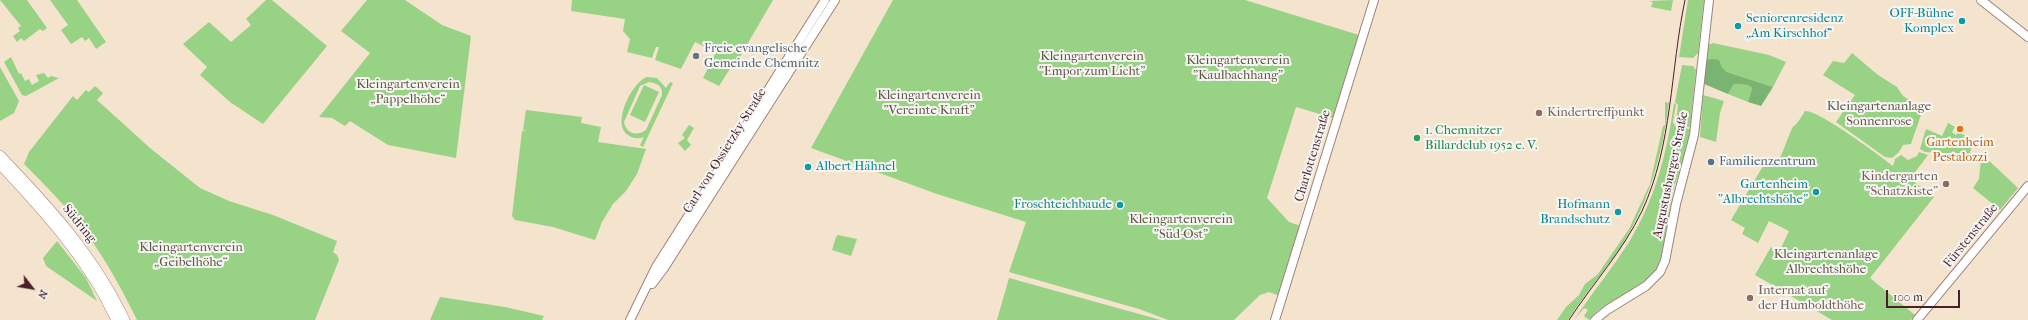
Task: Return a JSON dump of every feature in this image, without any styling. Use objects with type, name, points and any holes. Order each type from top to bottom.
[{"type":"main road","name":"Südring","points":[[0,155],[73,235],[110,291],[125,320]]},
{"type":"main road","name":"Südring","points":[[0,165],[47,216],[80,257],[94,278],[116,320]]},
{"type":"street","name":"Carl-von-Ossietzky-Straße","points":[[630,320],[656,267],[825,0]]},
{"type":"street","name":"Carl-von-Ossietzky-Straße","points":[[645,292],[664,268],[835,0]]},
{"type":"street","name":"Charlottenstraße","points":[[1275,320],[1374,0]]},
{"type":"street","name":"Augustusburger Straße","points":[[1595,320],[1607,310],[1646,286],[1660,272],[1665,261],[1676,204],[1694,135],[1709,0]]},
{"type":"street","points":[[1981,0],[2028,37]]},
{"type":"street","name":"Fürstenstraße","points":[[1917,320],[2028,186]]},
{"type":"green space","points":[[0,0],[27,0],[47,28],[43,31],[40,29],[24,41],[21,38],[17,42],[13,36],[20,31],[18,28],[21,26]]},
{"type":"green space","points":[[50,0],[77,0],[106,42],[96,49],[89,38],[85,41],[82,37],[71,44],[61,30],[68,25]]},
{"type":"green space","points":[[266,0],[272,0],[327,46],[263,124],[230,102],[200,75],[207,67],[183,44],[209,22],[231,42],[251,25],[246,19]]},
{"type":"green space","name":"Kleingartenverein „Pappelhöhe“","points":[[367,0],[405,0],[442,25],[471,36],[456,158],[388,145],[350,121],[345,126],[332,118],[319,117],[370,53],[341,31]]},
{"type":"green space","points":[[572,0],[773,0],[737,62],[735,61],[719,86],[703,78],[716,52],[695,42],[681,69],[655,60],[659,47],[656,47],[652,58],[627,52],[630,39],[623,31],[625,19],[571,11]]},
{"type":"green space","points":[[893,0],[1245,0],[1359,35],[1333,118],[1296,107],[1267,198],[1289,222],[1301,226],[1280,296],[1269,292],[1260,295],[1234,320],[1168,320],[1139,309],[1009,272],[1026,222],[937,194],[811,148]]},
{"type":"green space","points":[[1673,0],[1671,11],[1651,7],[1653,2],[1649,1]]},
{"type":"green space","points":[[1688,0],[1704,0],[1698,53],[1693,58],[1679,57]]},
{"type":"green space","points":[[1713,43],[1769,55],[1786,62],[1773,87],[1727,72],[1706,60],[1708,45]]},
{"type":"green space","name":"Kleingartenanlage Sonnenrose","points":[[1852,53],[1878,75],[1897,87],[1903,96],[1923,109],[1911,144],[1903,145],[1899,152],[1892,158],[1885,157],[1836,122],[1855,95],[1823,75],[1833,61],[1844,63]]},
{"type":"green space","points":[[11,57],[19,74],[21,73],[25,81],[29,79],[32,85],[39,81],[36,75],[44,73],[48,78],[51,76],[59,78],[26,96],[22,95],[4,62]]},
{"type":"green space","points":[[1706,60],[1719,60],[1722,68],[1727,72],[1773,87],[1761,106],[1748,102],[1752,88],[1748,85],[1734,84],[1728,94],[1704,84]]},
{"type":"green space","points":[[1682,65],[1693,66],[1696,70],[1690,127],[1678,125],[1676,122],[1678,105],[1675,102]]},
{"type":"green space","points":[[0,67],[19,101],[14,113],[0,121]]},
{"type":"green space","points":[[647,77],[657,78],[666,88],[670,82],[673,83],[643,147],[640,145],[644,137],[636,138],[628,135],[623,130],[622,122],[623,113],[630,95],[641,80]],"holes":[[[652,82],[657,84],[662,89],[662,95],[646,130],[639,133],[632,133],[627,129],[624,122],[640,86]]]},
{"type":"green space","points":[[1734,84],[1748,85],[1752,88],[1748,102],[1728,94]]},
{"type":"green space","points":[[644,85],[659,92],[645,122],[630,115]]},
{"type":"green space","name":"Kleingartenverein „Geibelhöhe“","points":[[95,86],[103,93],[97,100],[150,148],[200,188],[229,201],[273,215],[337,241],[333,252],[337,255],[339,260],[315,320],[137,320],[123,292],[91,239],[66,208],[24,164],[29,152],[73,96],[77,100],[86,90],[89,92]]},
{"type":"green space","points":[[1703,95],[1724,101],[1720,113],[1716,142],[1700,137]]},
{"type":"green space","points":[[1665,102],[1669,103],[1666,122],[1658,160],[1653,178],[1639,214],[1620,248],[1568,320],[1557,320],[1566,307],[1579,295],[1585,284],[1598,274],[1629,229],[1650,184],[1663,126],[1665,125]]},
{"type":"green space","points":[[1674,103],[1676,104],[1673,122],[1676,127],[1690,129],[1691,131],[1672,195],[1664,247],[1658,266],[1646,281],[1603,307],[1589,320],[1584,316],[1588,310],[1584,308],[1574,320],[1629,242],[1646,210],[1664,158]]},
{"type":"green space","points":[[526,110],[582,117],[581,123],[601,127],[598,142],[646,149],[637,174],[626,191],[613,204],[602,222],[595,240],[553,227],[515,220],[512,216],[522,131],[526,131],[523,130]]},
{"type":"green space","name":"Kleingartenanlage Albrechtshöhe","points":[[1805,111],[1812,112],[1835,125],[1893,166],[1895,159],[1901,155],[1908,160],[1917,156],[1919,152],[1928,155],[1910,179],[1934,197],[1870,278],[1915,315],[1911,320],[1832,320],[1755,275],[1771,247],[1779,252],[1789,231],[1769,221],[1758,243],[1742,234],[1745,228],[1731,220],[1766,161],[1777,166],[1792,128]]},
{"type":"green space","points":[[1948,123],[1955,127],[1952,132],[1956,135],[1959,132],[1974,141],[1969,155],[1925,152],[1920,149],[1926,129],[1942,136]]},
{"type":"green space","points":[[689,125],[694,128],[687,140],[691,145],[685,151],[678,143],[685,138],[682,135]]},
{"type":"green space","points":[[1984,156],[2018,188],[2000,210],[1973,188],[1979,179],[1981,159]]},
{"type":"green space","points":[[838,235],[857,239],[851,256],[832,250]]},
{"type":"green space","points":[[57,241],[86,278],[97,301],[46,266],[43,258]]},
{"type":"green space","points":[[1009,278],[1161,320],[997,320]]},
{"type":"green space","points":[[440,297],[505,307],[544,316],[542,320],[430,320]]},
{"type":"tram line","points":[[1569,320],[1626,240],[1642,211],[1652,186],[1660,160],[1670,107],[1680,27],[1685,0]]},
{"type":"place","name":"OFF-Bühne Komplex","points":[[1962,21]]},
{"type":"place","name":"Seniorenresidenz „Am Kirschhof“","points":[[1738,26]]},
{"type":"place","name":"Freie evangelische Gemeinde Chemnitz","points":[[696,56]]},
{"type":"place","name":"Kindertreffpunkt","points":[[1539,113]]},
{"type":"place","name":"Gartenheim Pestalozzi","points":[[1960,129]]},
{"type":"place","name":"1. Chemnitzer Billardclub 1952 e. V.","points":[[1417,138]]},
{"type":"place","name":"Familienzentrum","points":[[1711,162]]},
{"type":"place","name":"Albert Hähnel","points":[[808,167]]},
{"type":"place","name":"Kindergarten \"Schatzkiste\"","points":[[1946,184]]},
{"type":"place","name":"Gartenheim \"Albrechtshöhe\"","points":[[1816,192]]},
{"type":"place","name":"Froschteichbaude","points":[[1120,205]]},
{"type":"place","name":"Hofmann Brandschutz","points":[[1618,212]]},
{"type":"place","name":"Internat auf der Humboldthöhe","points":[[1750,298]]},
{"type":"park label","name":"Kleingartenverein \"Empor zum Licht\"","points":[[1092,64]]},
{"type":"park label","name":"Kleingartenverein \"Kaulbachhang\"","points":[[1238,68]]},
{"type":"park label","name":"Kleingartenverein \"Vereinte Kraft\"","points":[[929,104]]},
{"type":"park label","name":"Kleingartenverein \"Süd-Ost\"","points":[[1181,228]]}]
